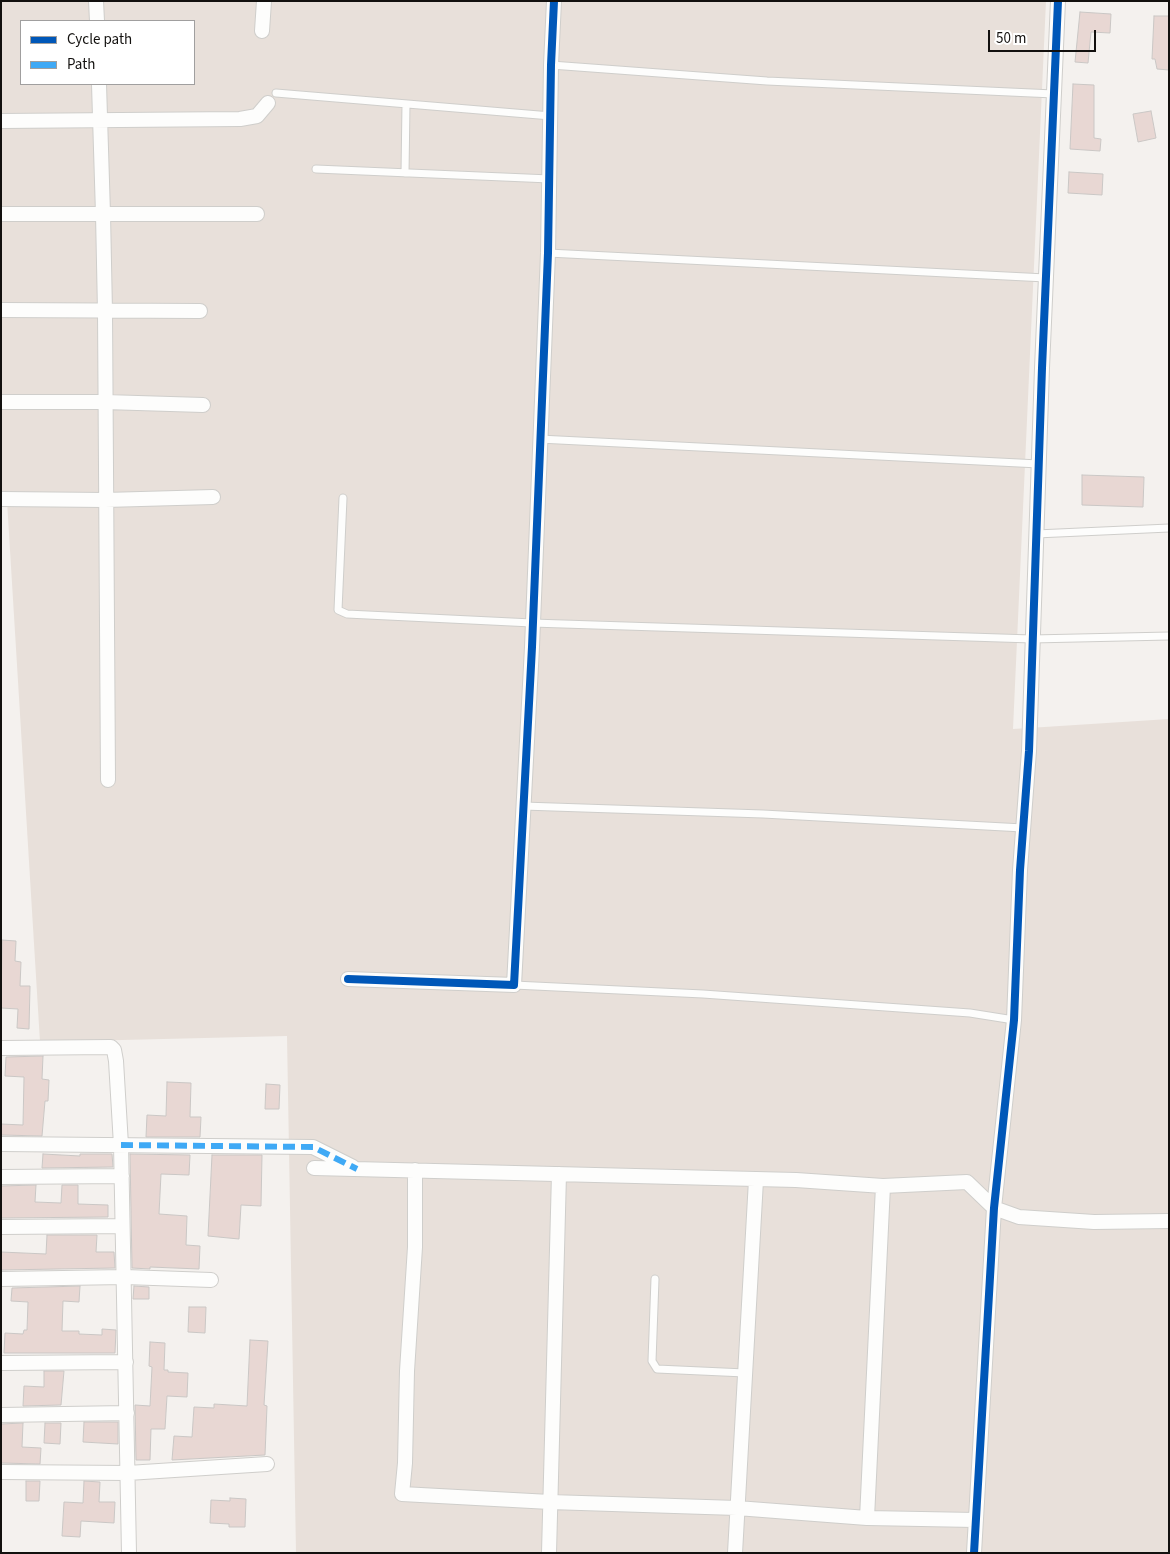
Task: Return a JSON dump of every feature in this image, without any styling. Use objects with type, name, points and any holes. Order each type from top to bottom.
[{"type":"street","points":[[96,1],[97,20]]},
{"type":"street","points":[[262,31],[264,1]]},
{"type":"street","points":[[348,979],[514,985],[548,253],[554,1]]},
{"type":"street","points":[[974,1553],[994,1208],[1014,1020],[1020,870],[1030,751],[1032,639],[1058,1]]},
{"type":"street","points":[[99,85],[105,312],[108,780]]},
{"type":"street","points":[[1,121],[240,120],[257,116],[272,98]]},
{"type":"street","points":[[1,214],[256,214]]},
{"type":"street","points":[[1,310],[200,311]]},
{"type":"street","points":[[1,402],[203,404]]},
{"type":"street","points":[[1,499],[106,500],[212,497]]},
{"type":"street","points":[[1,1048],[111,1047],[116,1061],[125,1277],[129,1553]]},
{"type":"street","points":[[1,1144],[313,1148],[357,1169]]},
{"type":"street","points":[[314,1168],[796,1180],[883,1186],[968,1182],[994,1208],[1019,1217],[1094,1222],[1169,1221]]},
{"type":"street","points":[[415,1170],[415,1247],[402,1494],[550,1502],[738,1508],[867,1518],[975,1520]]},
{"type":"street","points":[[549,1553],[559,1174]]},
{"type":"street","points":[[1,1177],[122,1176]]},
{"type":"street","points":[[735,1553],[756,1180]]},
{"type":"street","points":[[867,1518],[883,1186]]},
{"type":"street","points":[[1,1227],[122,1226]]},
{"type":"street","points":[[1,1279],[125,1277],[212,1280]]},
{"type":"street","points":[[1,1363],[126,1362]]},
{"type":"street","points":[[1,1415],[127,1413]]},
{"type":"street","points":[[1,1472],[128,1473],[267,1464]]},
{"type":"lane","points":[[551,65],[767,80],[1055,94]]},
{"type":"lane","points":[[272,98],[406,104],[551,116]]},
{"type":"lane","points":[[405,173],[406,104]]},
{"type":"lane","points":[[316,168],[550,179]]},
{"type":"lane","points":[[548,253],[1046,278]]},
{"type":"lane","points":[[539,439],[1039,464]]},
{"type":"lane","points":[[342,498],[338,610],[347,614],[532,623],[1032,639],[1169,636]]},
{"type":"lane","points":[[1036,534],[1169,528]]},
{"type":"lane","points":[[523,806],[763,814],[1023,828]]},
{"type":"lane","points":[[514,985],[723,996],[970,1014],[1014,1020]]},
{"type":"lane","points":[[655,1280],[652,1361],[657,1370],[745,1374]]},
{"type":"shaded area","points":[[1,1],[1046,1],[1013,729],[1169,719],[1169,1553],[296,1553],[287,1036],[40,1042],[7,501],[1,500]]},
{"type":"building","points":[[1080,12],[1111,14],[1110,33],[1091,32],[1088,63],[1075,62]]},
{"type":"building","points":[[1154,16],[1169,16],[1169,70],[1157,69],[1155,59],[1152,59]]},
{"type":"building","points":[[1073,84],[1094,85],[1094,138],[1101,139],[1100,151],[1070,149]]},
{"type":"building","points":[[1151,111],[1156,138],[1138,142],[1133,114]]},
{"type":"building","points":[[1069,172],[1103,174],[1102,195],[1068,193]]},
{"type":"building","points":[[1082,475],[1144,477],[1143,507],[1082,505]]},
{"type":"building","points":[[2,940],[16,941],[15,961],[21,962],[20,986],[30,986],[29,1029],[17,1028],[18,1009],[1,1008]]},
{"type":"building","points":[[43,1056],[42,1079],[49,1080],[48,1101],[45,1101],[42,1136],[1,1135],[1,1124],[23,1125],[24,1077],[5,1076],[6,1057]]},
{"type":"building","points":[[167,1082],[191,1083],[190,1117],[201,1117],[200,1137],[146,1137],[147,1115],[166,1116]]},
{"type":"building","points":[[266,1084],[280,1085],[279,1109],[265,1109]]},
{"type":"building","points":[[43,1154],[80,1156],[80,1154],[112,1154],[113,1167],[42,1168]]},
{"type":"building","points":[[130,1154],[190,1155],[189,1175],[161,1174],[159,1214],[187,1216],[186,1245],[200,1246],[199,1269],[132,1268]]},
{"type":"building","points":[[212,1155],[262,1155],[261,1206],[241,1205],[239,1239],[208,1236]]},
{"type":"building","points":[[36,1185],[35,1202],[61,1203],[62,1185],[78,1185],[78,1204],[108,1205],[108,1217],[1,1218],[1,1186]]},
{"type":"building","points":[[47,1235],[97,1235],[96,1252],[114,1252],[115,1268],[1,1270],[1,1252],[46,1254]]},
{"type":"building","points":[[80,1286],[79,1302],[63,1301],[62,1331],[79,1331],[79,1334],[102,1335],[102,1329],[116,1330],[115,1353],[4,1353],[5,1333],[23,1334],[24,1330],[27,1330],[28,1302],[11,1301],[12,1288]]},
{"type":"building","points":[[134,1286],[149,1287],[149,1299],[133,1299]]},
{"type":"building","points":[[189,1307],[206,1307],[205,1333],[188,1332]]},
{"type":"building","points":[[250,1340],[268,1341],[264,1405],[267,1406],[265,1455],[172,1460],[174,1436],[192,1437],[194,1407],[214,1408],[214,1404],[247,1406]]},
{"type":"building","points":[[150,1342],[165,1343],[164,1370],[188,1373],[187,1397],[167,1396],[165,1429],[151,1429],[150,1460],[136,1460],[135,1405],[150,1406],[152,1367],[149,1366]]},
{"type":"building","points":[[44,1371],[64,1371],[61,1405],[23,1406],[24,1386],[44,1387]]},
{"type":"building","points":[[84,1422],[118,1422],[118,1444],[83,1442]]},
{"type":"building","points":[[23,1423],[22,1447],[41,1448],[40,1464],[1,1463],[1,1424]]},
{"type":"building","points":[[45,1423],[61,1423],[60,1444],[44,1443]]},
{"type":"building","points":[[26,1481],[40,1481],[39,1501],[26,1501]]},
{"type":"building","points":[[84,1481],[100,1482],[99,1502],[115,1502],[114,1523],[81,1521],[80,1537],[62,1536],[64,1502],[83,1503]]},
{"type":"building","points":[[230,1498],[246,1499],[245,1527],[229,1527],[229,1524],[210,1523],[211,1500],[230,1501]]},
{"type":"marked path","points":[[121,1145],[313,1147],[357,1169]]},
{"type":"cycle path","points":[[348,979],[514,985],[532,647],[548,253],[554,1]]},
{"type":"cycle path","points":[[974,1553],[994,1208],[1014,1020],[1020,870],[1029,751],[1042,368],[1058,1]]}]
